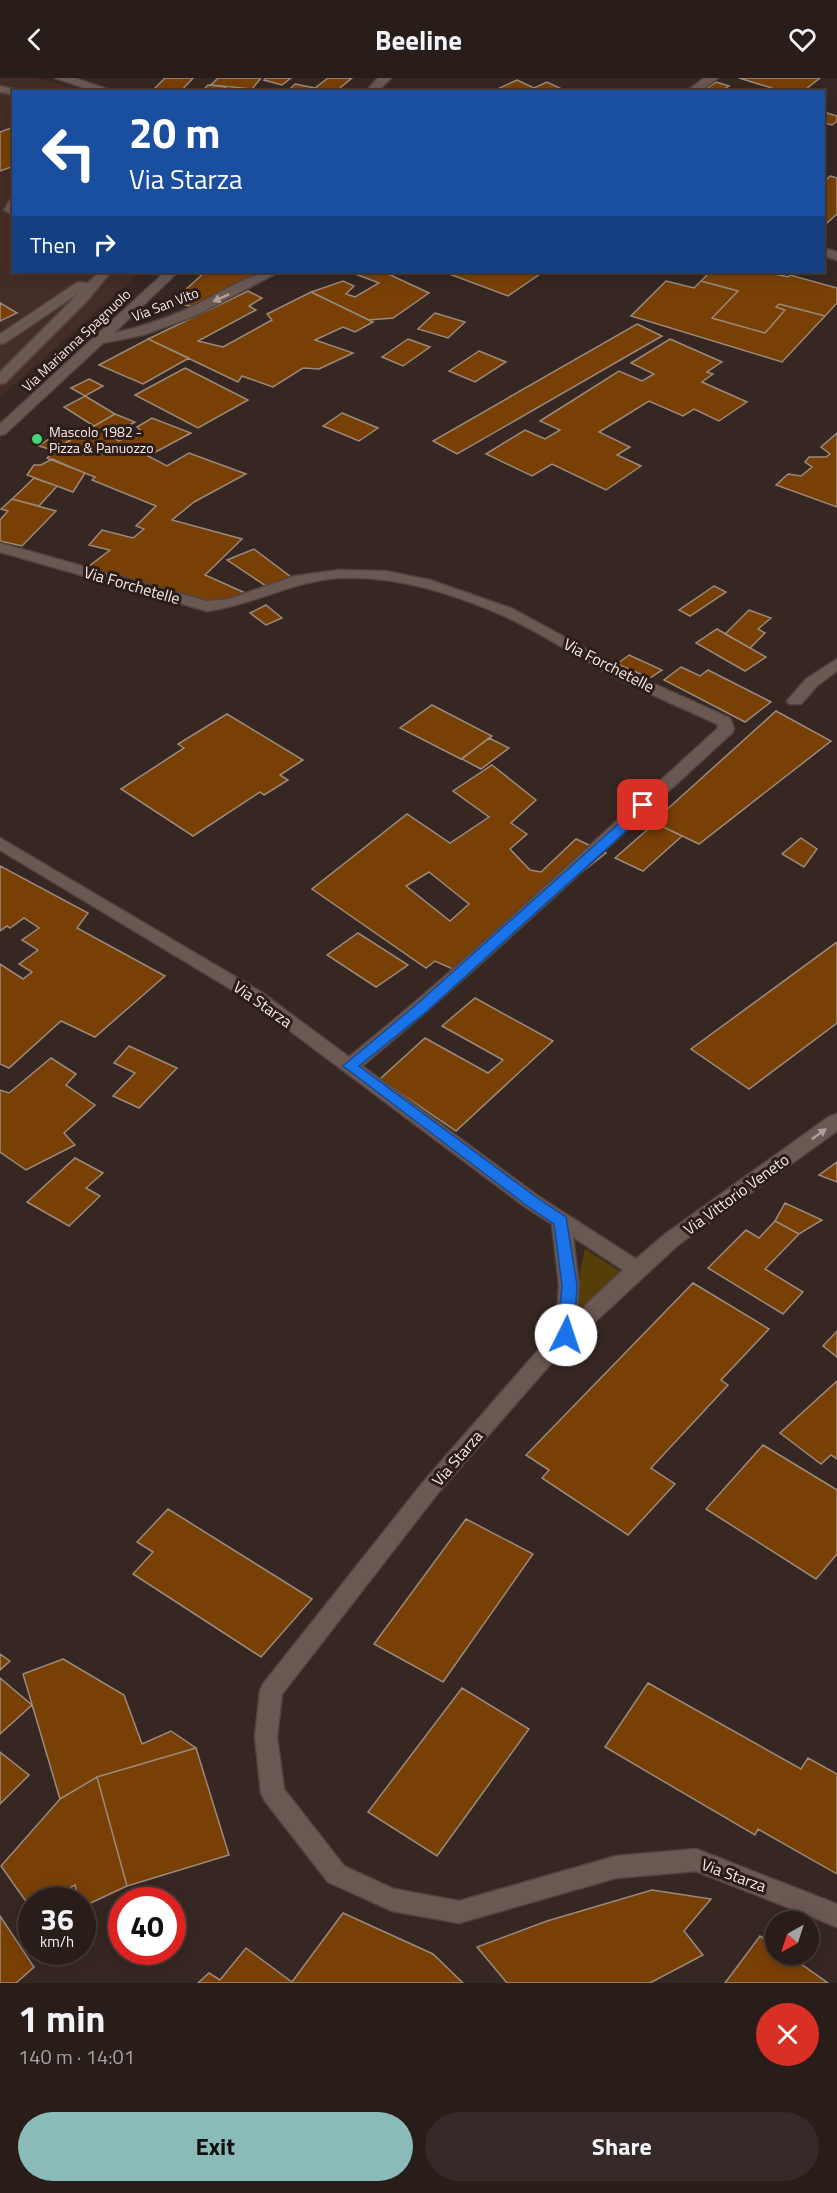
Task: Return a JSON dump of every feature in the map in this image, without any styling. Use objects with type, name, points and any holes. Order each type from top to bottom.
[{"type":"street","points":[[61,78],[104,90]]},
{"type":"street","points":[[372,90],[385,78]]},
{"type":"street","points":[[694,90],[712,78]]},
{"type":"street","points":[[0,340],[101,273]]},
{"type":"street","points":[[0,380],[81,299],[102,273]]},
{"type":"street","name":"Via Marianna Spagnuolo","points":[[0,431],[171,273]]},
{"type":"street","name":"Via San Vito","points":[[97,340],[138,332],[190,313],[271,273]]},
{"type":"street","name":"Via Forchetelle","points":[[0,547],[207,606],[232,603],[295,580],[309,578],[350,574],[385,575],[430,584],[508,612],[627,676],[724,721],[726,729],[643,805],[620,830],[422,1007],[350,1066]]},
{"type":"street","points":[[795,700],[812,682],[837,664]]},
{"type":"street","name":"Via Starza","points":[[0,843],[255,996],[531,1201],[638,1269],[566,1335],[431,1487],[271,1691],[266,1737],[273,1793],[336,1874],[392,1900],[459,1912],[616,1867],[696,1860],[837,1916]]},
{"type":"street","name":"Via Vittorio Veneto","points":[[638,1269],[671,1240],[837,1121]]},
{"type":"street","points":[[561,1221],[569,1285],[566,1335]]},
{"type":"shaded area","points":[[0,78],[34,78],[86,90],[12,90],[12,273],[140,273],[0,397]]},
{"type":"shaded area","points":[[585,1249],[629,1277],[566,1335]]},
{"type":"building","points":[[165,78],[193,78],[182,90],[153,90]]},
{"type":"building","points":[[218,78],[261,78],[252,89],[211,85]]},
{"type":"building","points":[[266,78],[291,78],[282,85],[264,80]]},
{"type":"building","points":[[328,78],[352,78],[337,90],[315,88]]},
{"type":"building","points":[[739,78],[820,78],[805,90],[775,89]]},
{"type":"building","points":[[517,80],[534,88],[547,82],[564,90],[495,90]]},
{"type":"building","points":[[716,82],[729,86],[723,90],[705,90]]},
{"type":"building","points":[[295,84],[324,90],[289,90]]},
{"type":"building","points":[[208,85],[226,87],[222,90],[203,90]]},
{"type":"building","points":[[825,112],[837,116],[837,121],[832,125],[825,123]]},
{"type":"building","points":[[12,128],[12,167],[0,171],[0,132]]},
{"type":"building","points":[[830,176],[837,178],[837,214],[827,223],[825,222],[825,181]]},
{"type":"building","points":[[204,273],[259,273],[194,307],[172,302]]},
{"type":"building","points":[[353,273],[386,273],[429,293],[393,318],[369,320],[311,292],[343,281],[354,286],[346,294],[355,297],[379,283]]},
{"type":"building","points":[[447,273],[542,273],[508,296]]},
{"type":"building","points":[[709,273],[776,273],[788,277],[790,275],[837,288],[837,303],[825,316],[779,304],[776,307],[785,310],[765,333],[712,318],[738,291],[701,281]]},
{"type":"building","points":[[666,281],[694,288],[701,281],[738,291],[712,318],[765,333],[785,310],[776,307],[779,304],[825,316],[782,362],[631,316]]},
{"type":"building","points":[[248,291],[262,298],[249,306],[256,310],[198,341],[223,347],[272,320],[267,314],[311,292],[373,322],[355,332],[343,327],[315,340],[353,353],[319,369],[303,368],[273,387],[242,376],[238,382],[148,339]]},
{"type":"building","points":[[0,303],[17,313],[0,321]]},
{"type":"building","points":[[435,313],[465,322],[448,338],[418,329]]},
{"type":"building","points":[[637,324],[662,336],[457,454],[433,441]]},
{"type":"building","points":[[148,339],[189,358],[143,384],[99,365]]},
{"type":"building","points":[[408,339],[430,347],[403,366],[382,357]]},
{"type":"building","points":[[670,339],[722,362],[707,372],[713,374],[702,382],[747,402],[719,421],[694,409],[683,416],[649,401],[599,432],[630,447],[617,455],[641,466],[606,490],[552,464],[532,476],[486,454],[525,430],[545,439],[560,430],[540,421],[619,371],[642,381],[654,374],[631,363]]},
{"type":"building","points":[[479,351],[506,362],[475,382],[449,371]]},
{"type":"building","points":[[185,368],[248,400],[198,428],[135,395]]},
{"type":"building","points":[[89,379],[103,386],[85,396],[71,388]]},
{"type":"building","points":[[85,396],[115,414],[94,426],[64,407]]},
{"type":"building","points":[[342,413],[378,428],[359,441],[323,426]]},
{"type":"building","points":[[115,414],[135,422],[109,436],[119,441],[140,430],[137,427],[152,418],[191,433],[148,456],[167,466],[189,453],[246,474],[194,502],[172,520],[242,539],[205,575],[250,595],[222,607],[88,567],[110,550],[89,545],[102,530],[133,538],[144,529],[136,526],[156,506],[92,480],[95,477],[47,458],[69,440]]},
{"type":"building","points":[[60,431],[75,437],[55,451],[39,446]]},
{"type":"building","points":[[837,433],[837,507],[776,485],[788,474],[801,476],[812,467],[805,462],[809,457],[826,457],[830,454],[821,447]]},
{"type":"building","points":[[52,459],[85,473],[73,492],[27,475],[34,465],[41,465]]},
{"type":"building","points":[[34,478],[57,486],[39,506],[12,499]]},
{"type":"building","points":[[12,499],[56,511],[22,546],[0,541],[0,520],[8,511],[1,509]]},
{"type":"building","points":[[254,549],[295,580],[269,588],[227,560]]},
{"type":"building","points":[[714,586],[726,592],[690,616],[679,610]]},
{"type":"building","points":[[266,605],[282,618],[266,625],[250,613]]},
{"type":"building","points":[[749,610],[771,618],[758,629],[765,633],[750,648],[725,634]]},
{"type":"building","points":[[717,629],[766,657],[745,671],[696,643]]},
{"type":"building","points":[[629,655],[662,670],[650,678],[617,664]]},
{"type":"building","points":[[681,667],[700,676],[708,670],[771,702],[745,722],[664,680]]},
{"type":"building","points":[[432,705],[492,736],[461,759],[400,728]]},
{"type":"building","points":[[776,711],[831,741],[699,844],[653,822]]},
{"type":"building","points":[[227,714],[303,760],[280,775],[288,780],[264,795],[260,792],[193,836],[121,789],[184,748],[178,744]]},
{"type":"building","points":[[489,738],[509,748],[481,769],[462,759]]},
{"type":"building","points":[[492,765],[536,800],[511,823],[527,834],[510,849],[530,870],[541,872],[576,839],[606,853],[457,971],[435,961],[426,968],[312,889],[407,814],[450,843],[489,817],[453,791]],"holes":[[[429,872],[469,904],[450,921],[406,886]]]},
{"type":"building","points":[[655,823],[682,836],[643,871],[615,858]]},
{"type":"building","points":[[801,838],[817,849],[804,867],[782,854]]},
{"type":"building","points":[[0,866],[88,913],[77,928],[165,976],[95,1037],[61,1021],[9,1068],[0,1064],[0,964],[23,979],[32,972],[19,964],[38,950],[22,940],[39,928],[24,918],[10,928],[7,926],[0,931]]},
{"type":"building","points":[[358,933],[408,965],[376,987],[327,955]]},
{"type":"building","points":[[837,942],[837,1023],[749,1089],[691,1049]]},
{"type":"building","points":[[475,998],[553,1041],[456,1131],[380,1079],[425,1038],[488,1073],[503,1060],[442,1026]]},
{"type":"building","points":[[129,1046],[177,1068],[139,1108],[113,1096],[135,1073],[114,1063]]},
{"type":"building","points":[[51,1058],[76,1074],[66,1085],[95,1105],[64,1133],[75,1145],[26,1170],[0,1152],[0,1090],[9,1093]]},
{"type":"building","points":[[75,1158],[103,1173],[86,1188],[100,1196],[69,1226],[27,1202]]},
{"type":"building","points":[[837,1162],[837,1182],[819,1175]]},
{"type":"building","points":[[785,1203],[822,1220],[799,1234],[775,1221]]},
{"type":"building","points":[[775,1221],[799,1234],[765,1269],[803,1292],[783,1314],[708,1268],[746,1230],[759,1238]]},
{"type":"building","points":[[693,1283],[769,1329],[721,1380],[728,1385],[651,1468],[675,1484],[628,1535],[542,1478],[549,1470],[526,1455]]},
{"type":"building","points":[[837,1331],[837,1357],[823,1346]]},
{"type":"building","points":[[837,1381],[837,1459],[831,1455],[821,1464],[780,1433]]},
{"type":"building","points":[[763,1445],[837,1490],[837,1554],[816,1579],[706,1509]]},
{"type":"building","points":[[168,1509],[312,1599],[261,1657],[133,1574],[153,1552],[137,1542]]},
{"type":"building","points":[[466,1519],[533,1554],[443,1682],[374,1644]]},
{"type":"building","points":[[0,1654],[10,1661],[0,1670]]},
{"type":"building","points":[[63,1659],[124,1695],[142,1744],[171,1731],[196,1748],[97,1777],[60,1799],[23,1674]]},
{"type":"building","points":[[0,1678],[32,1705],[0,1734]]},
{"type":"building","points":[[648,1683],[801,1769],[808,1758],[837,1774],[837,1874],[758,1829],[755,1835],[605,1747]]},
{"type":"building","points":[[462,1688],[529,1729],[437,1856],[368,1812]]},
{"type":"building","points":[[196,1748],[229,1855],[127,1886],[97,1777]]},
{"type":"building","points":[[0,1752],[29,1775],[0,1804]]},
{"type":"building","points":[[97,1777],[127,1886],[108,1887],[108,1895],[96,1900],[96,1887],[75,1887],[75,1885],[71,1887],[18,1887],[18,1890],[1,1866],[60,1799]]},
{"type":"building","points":[[652,1890],[711,1899],[684,1931],[703,1955],[650,1983],[507,1983],[477,1947],[547,1921]]},
{"type":"building","points":[[343,1913],[433,1954],[463,1983],[198,1983],[209,1973],[220,1980],[246,1948],[292,1982]]},
{"type":"building","points":[[0,1916],[18,1943],[18,1965],[33,1965],[34,1967],[16,1983],[0,1983]]},
{"type":"building","points":[[760,1936],[765,1939],[765,1965],[803,1965],[828,1983],[725,1983]]},
{"type":"place","name":"Mascolo 1982 - Pizza & Panuozzo","points":[[37,439]]},
{"type":"route","points":[[566,1335],[569,1285],[561,1221],[350,1066],[422,1007],[620,830],[643,805]]}]
